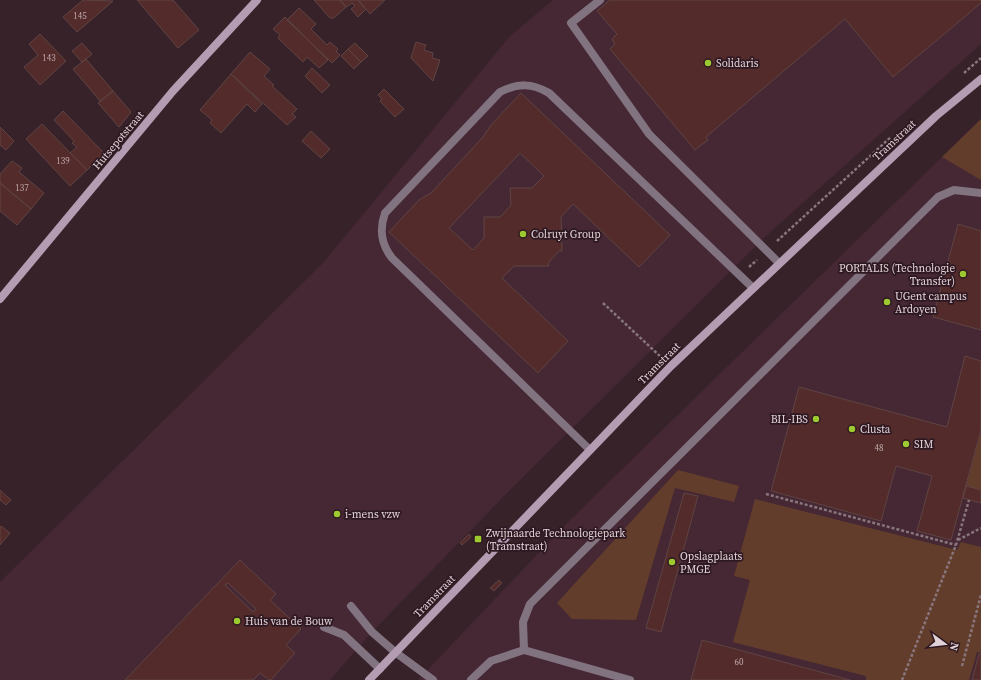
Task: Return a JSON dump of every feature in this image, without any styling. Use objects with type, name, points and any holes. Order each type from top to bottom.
[{"type":"main road","name":"Hutsepotstraat","points":[[0,299],[173,91],[257,0]]},
{"type":"main road","name":"Tramstraat","points":[[369,680],[671,366],[936,116],[981,79]]},
{"type":"street","points":[[600,0],[572,24],[649,134],[779,263]]},
{"type":"street","points":[[590,450],[392,258],[385,249],[382,240],[381,230],[385,213],[500,92],[512,87],[531,85],[549,93],[753,288]]},
{"type":"street","points":[[524,650],[523,622],[530,604],[938,197],[954,190],[972,190],[981,193]]},
{"type":"street","points":[[351,606],[372,632],[395,652],[432,680]]},
{"type":"street","points":[[324,627],[344,635],[380,668]]},
{"type":"street","points":[[471,680],[491,661],[524,650],[630,680]]},
{"type":"path","points":[[958,78],[981,58]]},
{"type":"path","points":[[740,276],[894,134]]},
{"type":"path","points":[[602,303],[671,366]]},
{"type":"path","points":[[766,494],[956,545]]},
{"type":"path","points":[[902,680],[956,545],[968,500]]},
{"type":"path","points":[[957,540],[981,528]]},
{"type":"path","points":[[962,666],[981,595]]},
{"type":"shaded area","points":[[553,0],[981,0],[981,44],[768,234],[510,490],[372,632],[330,680],[0,680],[0,582],[323,263],[510,36]]},
{"type":"shaded area","name":"UGent campus Ardoyen","points":[[981,119],[981,680],[418,680],[571,519]]},
{"type":"shaded area","points":[[981,119],[981,180],[942,157]]},
{"type":"shaded area","points":[[981,432],[981,490],[966,486]]},
{"type":"shaded area","points":[[678,470],[739,486],[734,502],[675,488],[636,620],[572,619],[557,603]]},
{"type":"shaded area","points":[[755,499],[957,550],[961,542],[981,547],[981,653],[977,652],[969,680],[866,680],[866,676],[733,642],[750,580],[734,576]]},
{"type":"building","points":[[83,0],[113,1],[77,32],[63,17]]},
{"type":"building","points":[[137,0],[173,0],[199,30],[178,48]]},
{"type":"building","points":[[314,0],[340,0],[346,7],[334,18],[330,18]]},
{"type":"building","points":[[340,0],[358,0],[366,9],[358,17],[351,9],[355,6],[352,3],[346,7]]},
{"type":"building","points":[[358,0],[385,0],[370,14]]},
{"type":"building","name":"Solidaris","points":[[610,0],[981,0],[981,3],[893,77],[845,19],[706,137],[708,140],[695,150],[610,49],[615,44],[612,39],[617,34],[597,11]]},
{"type":"building","points":[[299,8],[316,24],[311,29],[327,45],[330,42],[338,49],[336,51],[340,55],[332,63],[287,20]]},
{"type":"building","points":[[285,17],[328,60],[319,68],[307,57],[303,62],[278,38],[280,35],[273,29]]},
{"type":"building","points":[[40,34],[66,61],[40,85],[24,67],[38,55],[29,44]]},
{"type":"building","points":[[416,42],[426,45],[424,50],[433,53],[432,58],[440,60],[433,81],[411,58]]},
{"type":"building","points":[[82,43],[92,54],[82,62],[72,51]]},
{"type":"building","points":[[355,43],[368,56],[361,62],[348,49]]},
{"type":"building","points":[[348,49],[361,62],[354,69],[341,56]]},
{"type":"building","points":[[250,52],[270,69],[264,76],[274,85],[272,86],[297,109],[292,114],[296,117],[287,125],[231,74]]},
{"type":"building","points":[[86,59],[113,91],[100,101],[73,69]]},
{"type":"building","points":[[312,68],[330,85],[322,93],[305,76]]},
{"type":"building","points":[[231,74],[262,104],[255,112],[247,104],[221,133],[210,123],[212,120],[200,110]]},
{"type":"building","points":[[384,89],[404,109],[395,117],[380,101],[382,99],[378,95]]},
{"type":"building","points":[[113,91],[131,112],[119,127],[98,103]]},
{"type":"building","name":"Colruyt Group","points":[[521,93],[670,235],[639,267],[573,204],[561,217],[562,251],[559,251],[548,263],[549,266],[514,266],[502,278],[568,341],[538,373],[389,232],[419,200],[431,193],[483,137],[491,125]],"holes":[[[520,153],[544,176],[532,188],[510,188],[511,205],[500,217],[484,217],[484,238],[473,250],[449,228]]]},
{"type":"building","points":[[63,111],[104,153],[87,170],[70,153],[77,147],[72,143],[74,141],[54,120]]},
{"type":"building","points":[[42,124],[87,170],[70,186],[26,139]]},
{"type":"building","points":[[0,127],[14,141],[6,150],[0,145]]},
{"type":"building","points":[[311,131],[330,149],[321,158],[302,141]]},
{"type":"building","points":[[12,161],[22,168],[19,172],[44,193],[31,209],[0,183],[0,174]]},
{"type":"building","points":[[0,183],[31,209],[17,225],[0,211]]},
{"type":"building","name":"PORTALIS (Technologie Transfer)","points":[[958,224],[981,231],[981,330],[933,317]]},
{"type":"building","points":[[965,356],[981,361],[981,430],[951,540],[917,531],[932,476],[896,466],[881,521],[771,491],[799,387],[947,427]]},
{"type":"building","points":[[966,486],[981,490],[981,503],[963,498]]},
{"type":"building","points":[[0,490],[11,500],[6,505],[0,500]]},
{"type":"building","name":"Opslagplaats PMGE","points":[[684,493],[698,496],[661,632],[646,628]]},
{"type":"building","points":[[1,526],[10,533],[0,545],[0,527]]},
{"type":"building","points":[[469,534],[471,537],[462,545],[460,543]]},
{"type":"building","name":"Huis van de Bouw","points":[[240,560],[276,594],[270,600],[301,629],[286,645],[295,653],[271,680],[260,673],[253,680],[125,680]],"holes":[[[228,583],[256,609],[253,612],[225,585]]]},
{"type":"building","points":[[499,580],[502,583],[494,591],[490,588]]},
{"type":"building","points":[[702,640],[850,680],[691,680]]},
{"type":"building","points":[[979,654],[981,654],[981,680],[972,680]]},
{"type":"place","name":"Solidaris","points":[[708,63]]},
{"type":"place","name":"Colruyt Group","points":[[523,234]]},
{"type":"place","name":"PORTALIS (Technologie Transfer)","points":[[963,274]]},
{"type":"place","name":"UGent campus Ardoyen","points":[[887,302]]},
{"type":"place","name":"BIL-IBS","points":[[816,419]]},
{"type":"place","name":"Clusta","points":[[852,429]]},
{"type":"place","name":"SIM","points":[[906,444]]},
{"type":"place","name":"i-mens vzw","points":[[337,514]]},
{"type":"place","name":"Zwijnaarde Technologiepark (Tramstraat)","points":[[478,539]]},
{"type":"place","name":"Opslagplaats PMGE","points":[[672,562]]},
{"type":"place","name":"Huis van de Bouw","points":[[237,621]]}]
